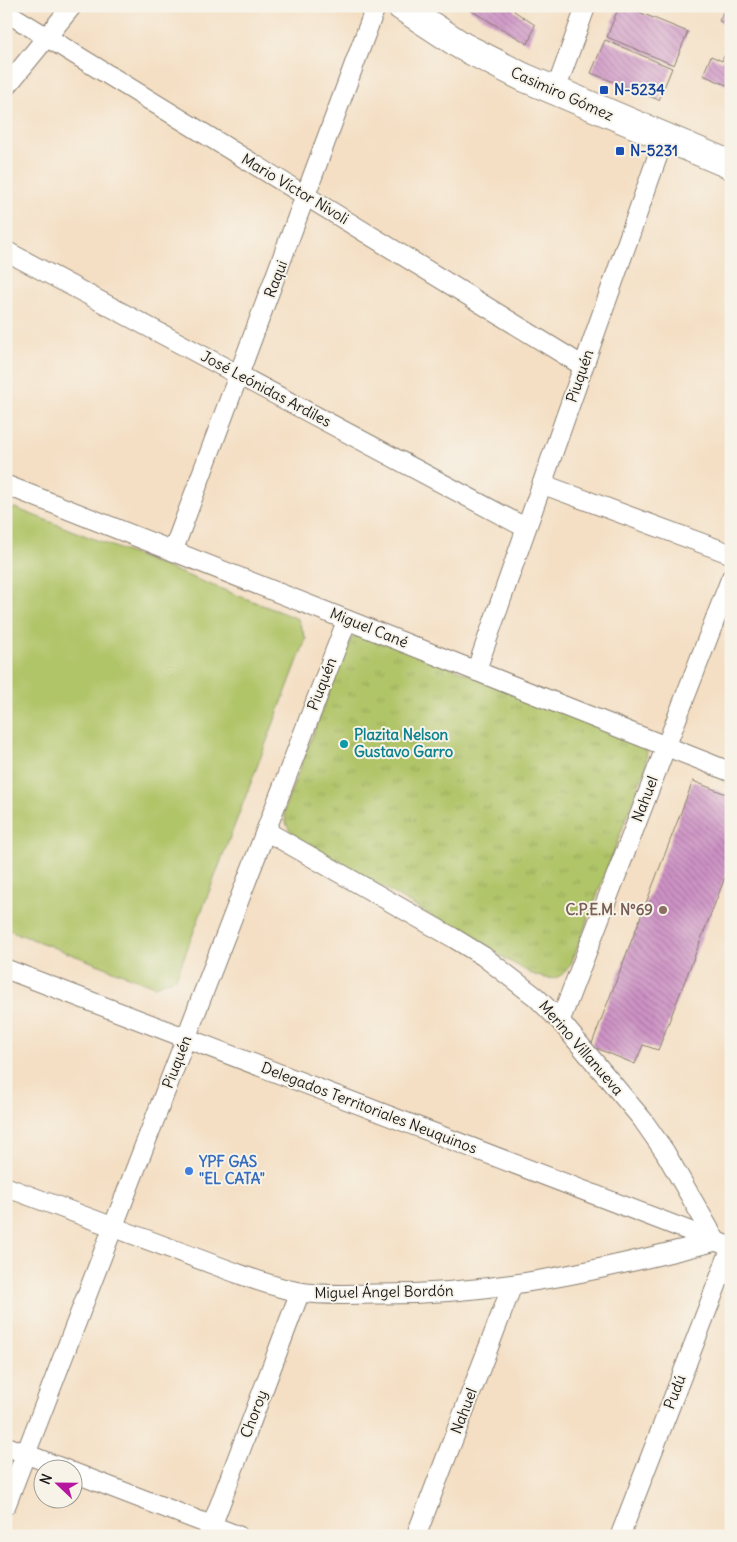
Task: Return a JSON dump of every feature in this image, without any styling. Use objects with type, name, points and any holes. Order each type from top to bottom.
[{"type":"main road","name":"Casimiro Gómez","points":[[401,6],[462,46],[555,92],[731,165]]},
{"type":"street","points":[[6,87],[72,6]]},
{"type":"street","name":"Raqui","points":[[173,551],[307,196],[376,6]]},
{"type":"street","points":[[555,92],[586,6]]},
{"type":"street","name":"Mario Víctor Nívoli","points":[[6,12],[584,366]]},
{"type":"street","name":"Piuquén","points":[[476,671],[664,138]]},
{"type":"street","name":"José Leónidas Ardiles","points":[[6,251],[526,528]]},
{"type":"street","points":[[542,484],[731,554]]},
{"type":"street","name":"Miguel Cané","points":[[6,485],[731,772]]},
{"type":"street","name":"Nahuel","points":[[560,1021],[731,578]]},
{"type":"street","name":"Piuquén","points":[[6,1505],[347,620]]},
{"type":"street","name":"Merino Villanueva","points":[[266,831],[483,956],[536,997],[560,1021],[642,1119],[726,1246]]},
{"type":"street","name":"Delegados Territoriales Neuquinos","points":[[6,969],[726,1246]]},
{"type":"street","name":"Miguel Ángel Bordón","points":[[6,1187],[265,1283],[300,1292],[400,1295],[512,1286],[726,1246]]},
{"type":"street","name":"Pudú","points":[[620,1536],[726,1246]]},
{"type":"street","name":"Nahuel","points":[[416,1536],[512,1286]]},
{"type":"street","name":"Choroy","points":[[210,1530],[300,1292]]},
{"type":"street","points":[[6,1446],[41,1460]]},
{"type":"street","points":[[82,1476],[210,1530],[239,1536]]},
{"type":"green space","points":[[15,508],[298,619],[306,639],[176,978],[154,986],[6,929],[6,511]]},
{"type":"green space","points":[[365,633],[642,743],[647,751],[645,769],[571,964],[558,977],[543,978],[530,973],[301,840],[287,826],[285,807],[346,647],[351,639]]},
{"type":"building","points":[[471,6],[516,6],[514,11],[535,25],[528,44],[470,10]]},
{"type":"building","points":[[619,6],[624,6],[688,32],[674,65],[607,37]]},
{"type":"building","points":[[726,6],[731,6],[731,26],[719,21]]},
{"type":"building","points":[[605,40],[672,68],[659,100],[591,73]]},
{"type":"building","points":[[711,56],[722,61],[724,56],[731,58],[731,87],[703,75]]},
{"type":"building","points":[[693,781],[731,796],[731,862],[658,1050],[643,1045],[635,1064],[591,1046]]},
{"type":"place","name":"N-5234","points":[[604,90]]},
{"type":"place","name":"N-5231","points":[[620,151]]},
{"type":"place","name":"Plazita Nelson Gustavo Garro","points":[[344,744]]},
{"type":"place","name":"C.P.E.M. Nº69","points":[[663,910]]},
{"type":"place","name":"YPF GAS \"EL CATA\"","points":[[189,1171]]}]
